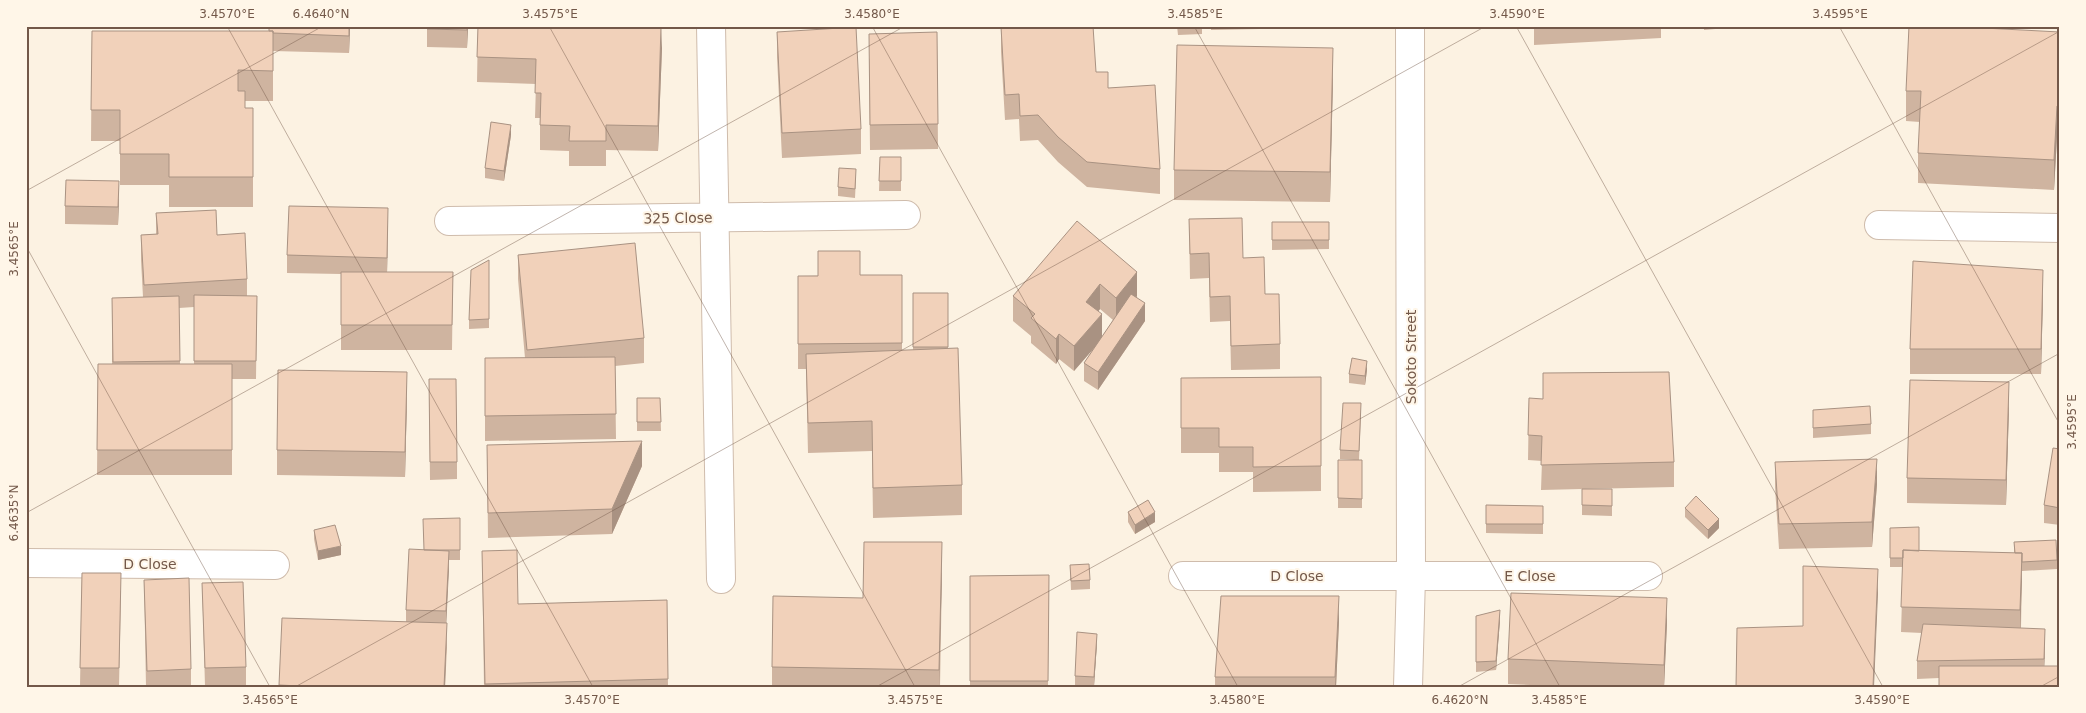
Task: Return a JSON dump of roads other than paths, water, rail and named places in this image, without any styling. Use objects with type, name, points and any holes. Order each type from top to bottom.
[{"type":"street","points":[[711,26],[721,579]]},
{"type":"street","name":"Sokoto Street","points":[[1408,687],[1411,576],[1410,26]]},
{"type":"street","name":"325 Close","points":[[449,221],[906,215]]},
{"type":"street","points":[[1879,225],[2060,228]]},
{"type":"street","name":"D Close","points":[[26,563],[274,565]]},
{"type":"street","name":"D Close","points":[[1183,576],[1411,576]]},
{"type":"street","name":"E Close","points":[[1411,576],[1648,576]]}]
